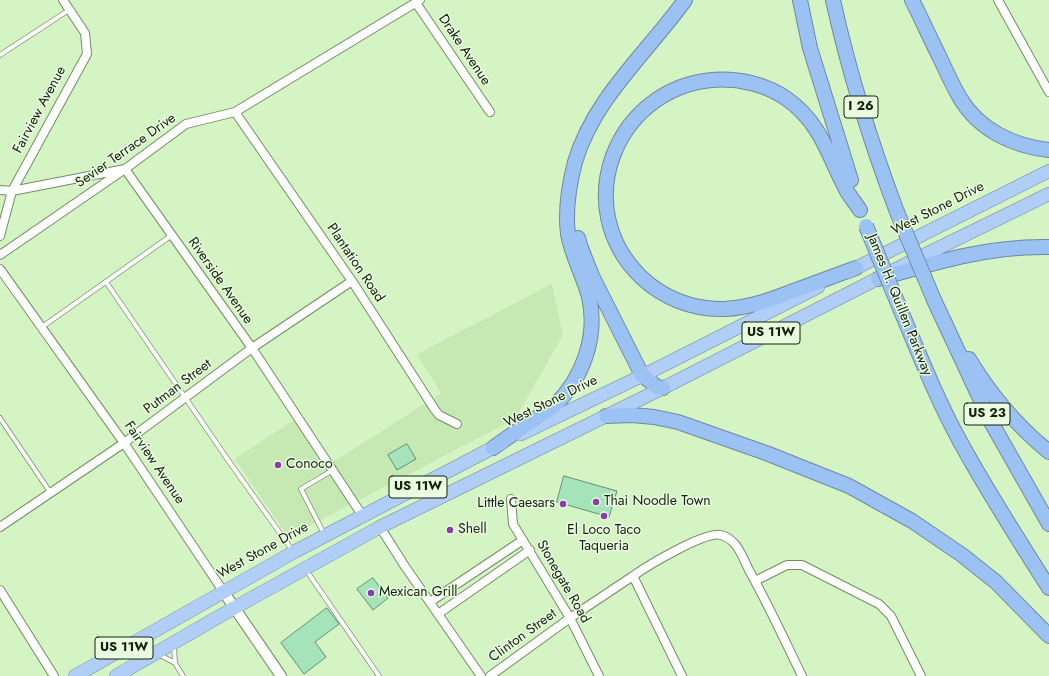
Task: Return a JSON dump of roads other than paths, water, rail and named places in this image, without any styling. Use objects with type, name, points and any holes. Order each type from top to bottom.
[{"type":"highway","points":[[493,448],[554,406],[577,378],[590,340],[591,311],[589,297],[568,235],[566,217],[569,189],[575,162],[585,135],[595,115],[611,92],[685,0]]},
{"type":"highway","name":"James H. Quillen Parkway","points":[[800,0],[810,48],[860,210],[931,383],[961,444],[1004,517],[1049,588]]},
{"type":"highway","name":"I 26","points":[[833,0],[855,89],[877,159],[897,212],[934,300]]},
{"type":"highway","points":[[912,0],[961,100],[973,114],[985,126],[1017,144],[1049,150]]},
{"type":"highway","points":[[856,268],[754,306],[724,309],[691,305],[660,292],[648,283],[626,260],[616,244],[610,228],[606,192],[608,174],[613,154],[620,139],[630,124],[654,101],[684,86],[707,81],[737,80],[770,89],[786,98],[797,107],[812,123],[824,141],[849,193],[860,210]]},
{"type":"highway","name":"West Stone Drive","points":[[75,676],[223,591],[362,515],[473,458],[1049,171]]},
{"type":"highway","points":[[569,189],[573,217],[581,248],[592,276],[642,375],[657,387],[663,388]]},
{"type":"highway","name":"US 11W","points":[[116,676],[234,608],[380,527],[663,388],[1049,194]]},
{"type":"highway","points":[[878,279],[933,262],[993,250],[1023,247],[1049,247]]},
{"type":"highway","points":[[934,300],[977,372],[995,396],[1015,421],[1049,452]]},
{"type":"highway","name":"US 23","points":[[934,300],[991,422],[1049,524]]},
{"type":"highway","points":[[606,416],[632,415],[654,417],[678,422],[766,453],[849,486],[912,521],[962,555],[996,582],[1049,636]]},
{"type":"highway","points":[[380,527],[381,519],[387,511],[464,471],[473,458]]},
{"type":"highway","points":[[305,568],[316,552],[358,528],[362,515]]},
{"type":"street","name":"Fairview Avenue","points":[[0,236],[12,191],[87,54],[84,33],[63,0]]},
{"type":"street","points":[[998,0],[1049,92]]},
{"type":"street","name":"Drake Avenue","points":[[418,1],[490,112]]},
{"type":"street","name":"Sevier Terrace Drive","points":[[0,255],[125,169],[186,124],[234,112],[418,1]]},
{"type":"street","name":"Plantation Road","points":[[234,112],[352,281],[434,410],[439,415],[456,424]]},
{"type":"street","points":[[0,190],[12,191],[125,169]]},
{"type":"street","name":"Riverside Avenue","points":[[125,169],[252,348],[362,515]]},
{"type":"street","name":"Fairview Avenue","points":[[0,269],[124,443],[281,676]]},
{"type":"street","name":"Putman Street","points":[[0,527],[124,443],[252,348],[352,281]]},
{"type":"street","name":"Stonegate Road","points":[[511,499],[513,524],[570,618],[599,676]]},
{"type":"street","points":[[380,527],[404,565],[482,676]]},
{"type":"street","name":"Clinton Street","points":[[490,676],[570,618],[648,566],[700,539],[719,535],[726,537],[733,542],[755,581],[802,676]]},
{"type":"street","points":[[430,602],[523,540]]},
{"type":"street","points":[[438,614],[530,550]]},
{"type":"street","points":[[755,581],[786,565],[802,565],[879,604],[891,616],[921,676]]},
{"type":"street","points":[[633,576],[682,676]]},
{"type":"street","points":[[0,590],[54,676]]},
{"type":"lane","points":[[0,55],[70,10]]},
{"type":"lane","points":[[42,327],[172,235]]},
{"type":"lane","points":[[106,282],[185,398],[294,552]]},
{"type":"lane","points":[[0,418],[51,493]]},
{"type":"lane","points":[[324,536],[301,489],[333,470]]},
{"type":"lane","points":[[305,568],[379,676]]},
{"type":"lane","points":[[174,642],[175,663],[183,676]]},
{"type":"lane","points":[[156,653],[175,663]]},
{"type":"place","name":"Conoco","points":[[278,465]]},
{"type":"place","name":"Thai Noodle Town","points":[[596,502]]},
{"type":"place","name":"Little Caesars","points":[[563,504]]},
{"type":"place","name":"El Loco Taco Taqueria","points":[[604,516]]},
{"type":"place","name":"Shell","points":[[450,530]]},
{"type":"place","name":"Mexican Grill","points":[[371,593]]}]
